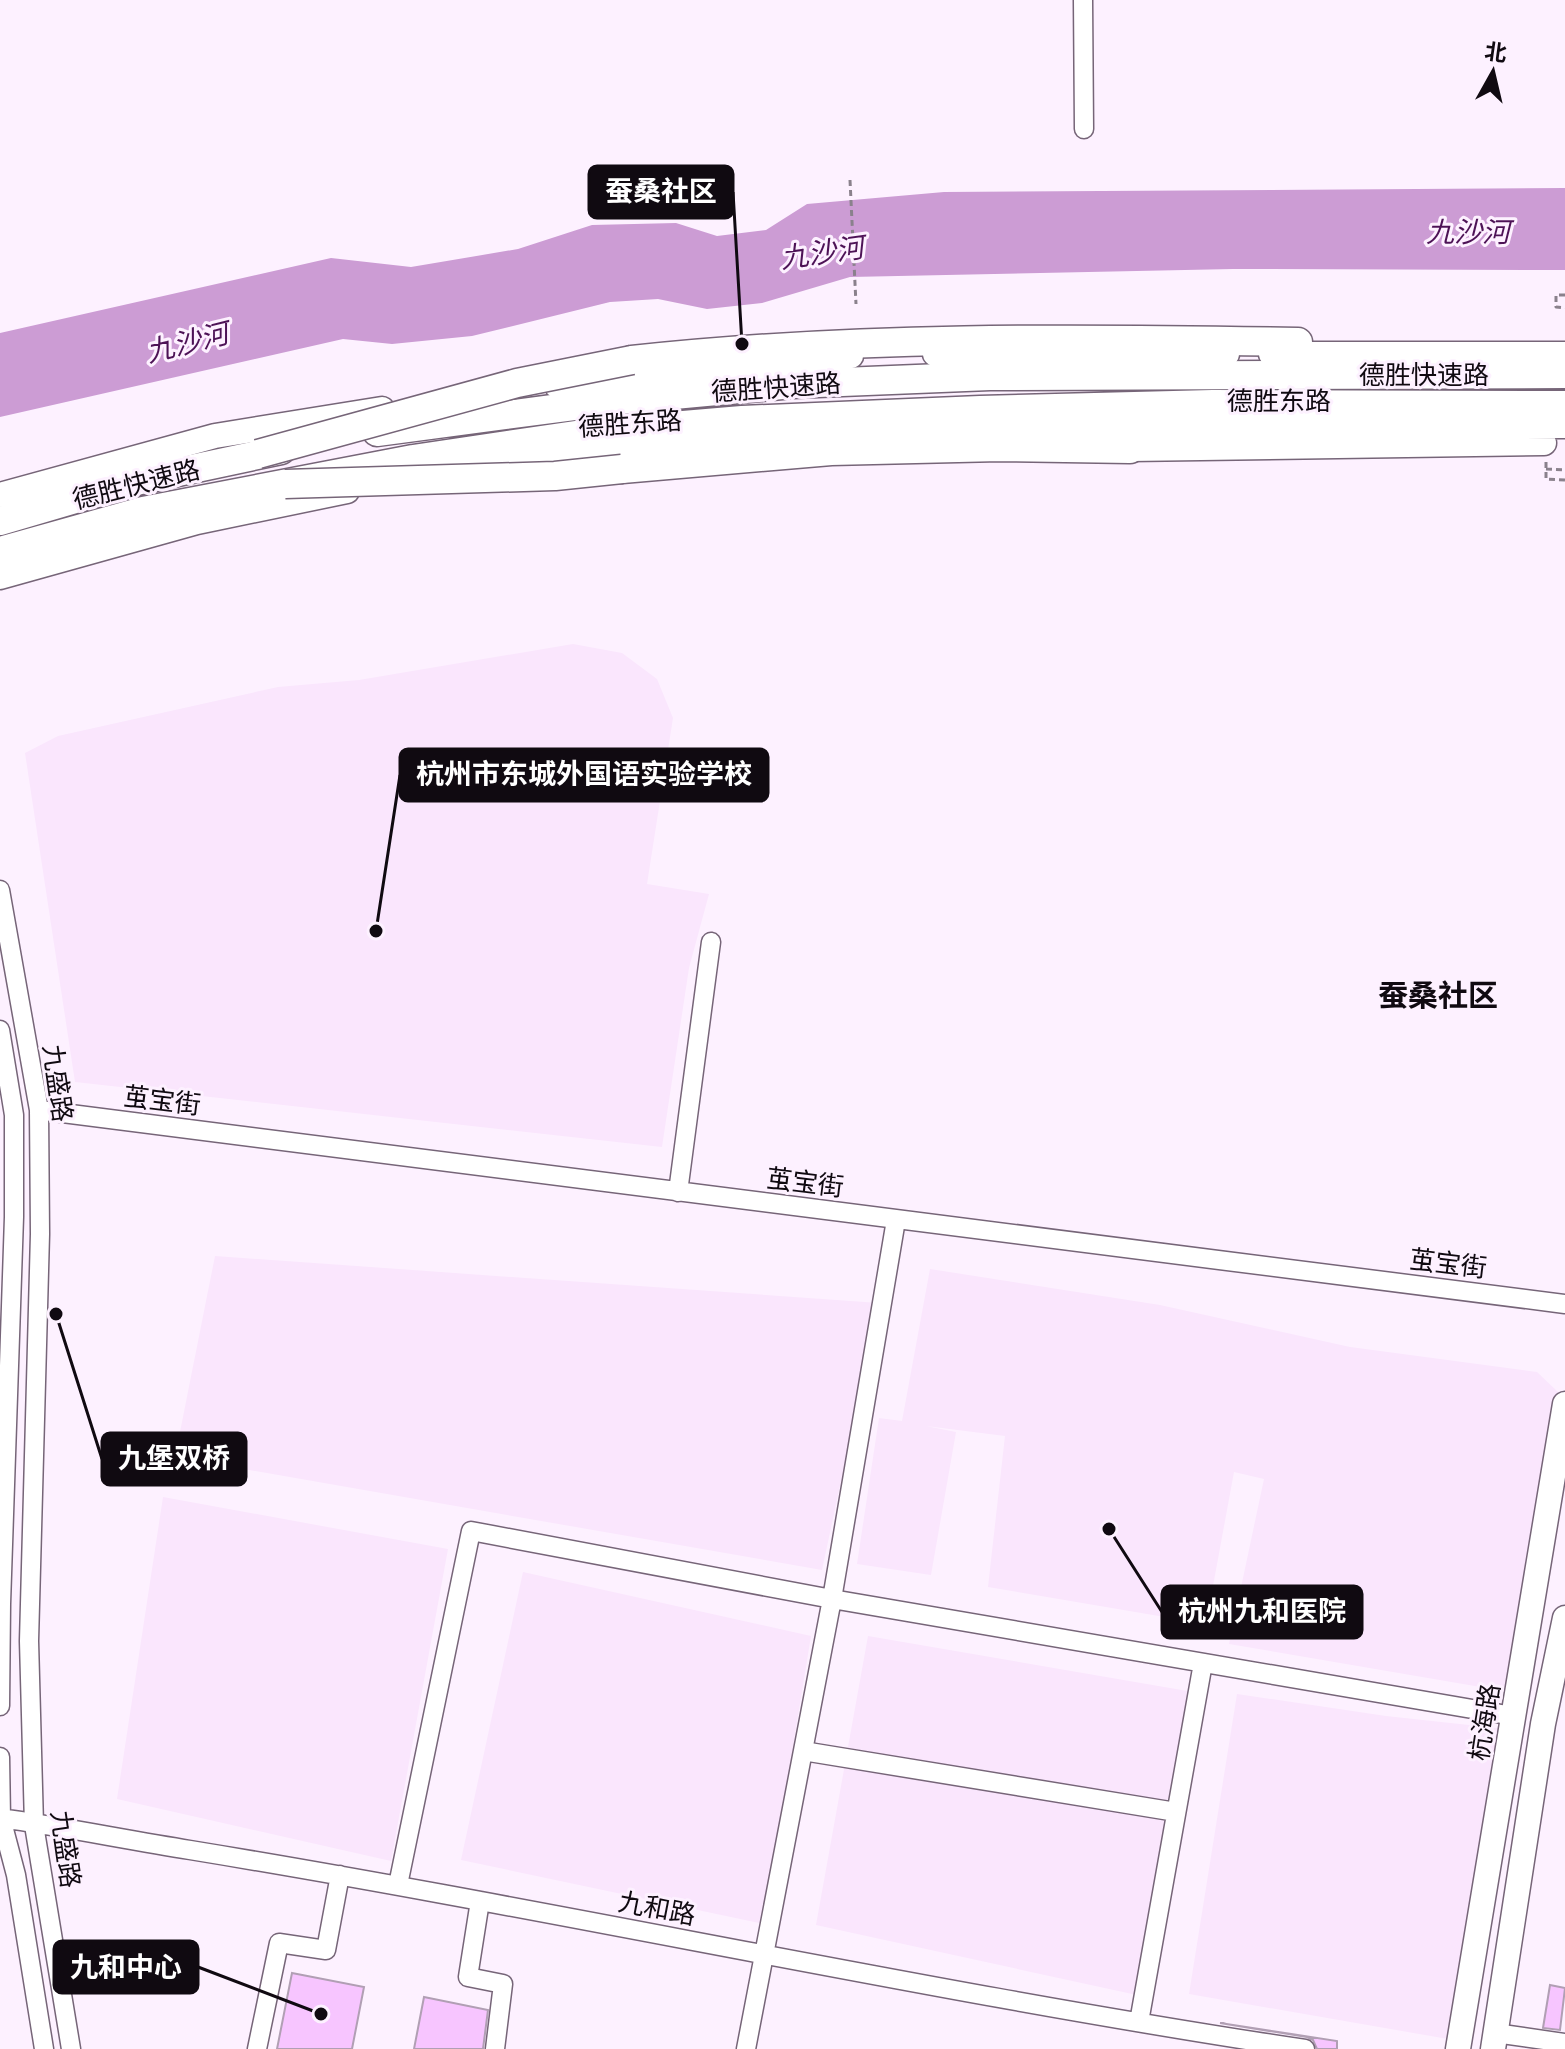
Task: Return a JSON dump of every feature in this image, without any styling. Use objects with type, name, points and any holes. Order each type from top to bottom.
[{"type":"highway","points":[[258,454],[517,383],[632,360],[707,352],[891,343],[1062,339],[1298,342]]},
{"type":"highway","name":"德胜快速路","points":[[0,521],[140,480],[258,454],[414,426],[620,400],[793,384],[990,376],[1565,374]]},
{"type":"highway","name":"德胜快速路","points":[[0,551],[143,511],[413,459],[589,433],[742,420],[1213,404],[1565,405]]},
{"type":"highway","points":[[285,484],[555,476],[831,451],[1000,447],[1130,449]]},
{"type":"main road","points":[[1298,342],[1466,354]]},
{"type":"main road","name":"德胜东路","points":[[0,495],[230,433],[447,399],[870,355],[1565,354]]},
{"type":"main road","name":"德胜东路","points":[[0,577],[197,522],[383,483],[566,456],[838,435],[1009,430],[1565,426]]},
{"type":"main road","points":[[1130,449],[1565,443]]},
{"type":"main road","name":"杭海路","points":[[1458,2049],[1565,1404]]},
{"type":"main road","points":[[1494,2041],[1543,1724],[1565,1618]]},
{"type":"street","points":[[1083,0],[1084,129]]},
{"type":"street","name":"九盛路","points":[[0,890],[39,1110],[40,1234],[29,1641],[34,1825],[71,2049]]},
{"type":"street","points":[[678,1192],[711,942]]},
{"type":"street","name":"九盛路","points":[[0,1030],[14,1115],[0,1706]]},
{"type":"street","name":"茧宝街","points":[[39,1110],[1565,1304]]},
{"type":"street","points":[[746,2049],[832,1599],[896,1220]]},
{"type":"street","points":[[398,1885],[471,1531],[832,1599],[1513,1716]]},
{"type":"street","points":[[1139,2022],[1203,1663]]},
{"type":"street","points":[[803,1751],[1176,1812]]},
{"type":"street","name":"九盛路","points":[[0,1757],[1,1818],[16,1875],[44,2049]]},
{"type":"street","name":"九和路","points":[[1,1818],[398,1885],[763,1955],[1305,2049]]},
{"type":"street","points":[[257,2049],[279,1943],[326,1950],[340,1875]]},
{"type":"street","points":[[480,1901],[468,1977],[503,1984],[495,2049]]},
{"type":"street","points":[[1494,2041],[1565,2043]]},
{"type":"path","points":[[850,180],[856,304]]},
{"type":"path","points":[[1565,295],[1556,295],[1556,307],[1565,308]]},
{"type":"path","points":[[1546,461],[1546,479],[1565,480]]},
{"type":"path","points":[[1546,469],[1565,470]]},
{"type":"shaded area","points":[[573,644],[622,653],[657,679],[673,718],[647,884],[709,894],[689,968],[662,1147],[75,1082],[25,753],[58,736],[278,687],[359,680]]},
{"type":"shaded area","points":[[215,1256],[879,1303],[822,1570],[175,1457]]},
{"type":"shaded area","points":[[930,1269],[1160,1305],[1350,1347],[1537,1372],[1558,1392],[1504,1691],[1229,1644],[1264,1479],[1234,1472],[1206,1624],[988,1587],[1005,1436],[926,1426],[956,1432],[931,1575],[857,1564],[879,1418],[902,1421]]},
{"type":"shaded area","points":[[163,1497],[448,1549],[391,1861],[117,1799]]},
{"type":"shaded area","points":[[523,1572],[811,1636],[764,1924],[461,1860]]},
{"type":"shaded area","points":[[868,1636],[1199,1693],[1146,1997],[816,1925]]},
{"type":"shaded area","points":[[1237,1694],[1386,1716],[1515,1730],[1448,2039],[1189,1994]]},
{"type":"water","name":"九沙河","points":[[1565,188],[1565,270],[1233,269],[850,277],[762,303],[707,309],[658,299],[610,302],[472,336],[392,344],[343,339],[0,417],[0,333],[331,258],[411,267],[518,249],[592,225],[676,223],[717,236],[766,230],[807,204],[944,192]]},
{"type":"building","points":[[292,1973],[364,1987],[352,2049],[277,2049]]},
{"type":"building","points":[[1550,1985],[1565,1988],[1560,2030],[1543,2028]]},
{"type":"building","points":[[424,1997],[488,2010],[483,2049],[414,2049]]},
{"type":"building","points":[[1220,2023],[1337,2041],[1337,2049],[1317,2049],[1313,2040],[1307,2037]]},
{"type":"place","name":"蚕桑社区","points":[[742,344]]},
{"type":"place","name":"杭州市东城外国语实验学校","points":[[376,931]]},
{"type":"place","name":"九堡双桥","points":[[56,1314]]},
{"type":"place","name":"杭州九和医院","points":[[1109,1529]]},
{"type":"place","name":"九和中心","points":[[321,2014]]},
{"type":"district","name":"蚕桑社区","points":[[1438,995]]}]
